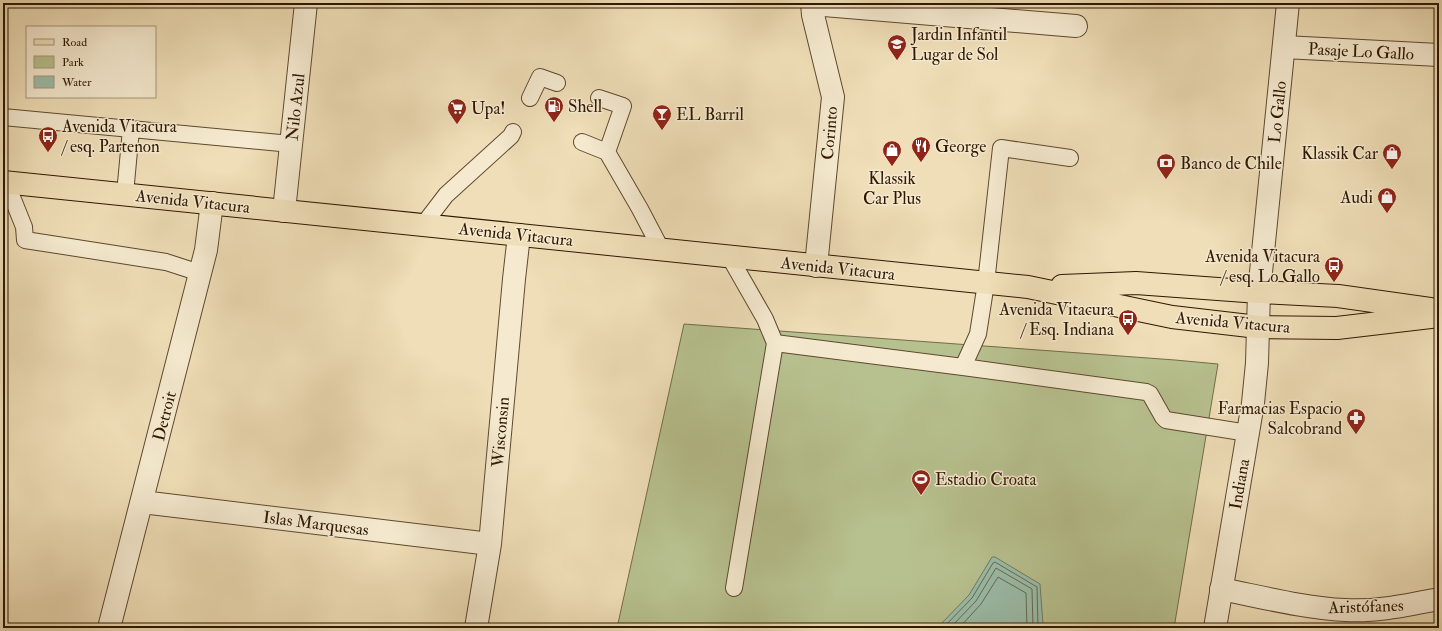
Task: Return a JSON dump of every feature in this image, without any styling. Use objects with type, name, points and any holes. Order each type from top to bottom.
[{"type":"main road","name":"Avenida Vitacura","points":[[4,182],[1028,287],[1172,317],[1258,327],[1337,328],[1439,316]]},
{"type":"main road","name":"Avenida Vitacura","points":[[1028,287],[1136,283],[1338,296],[1439,310]]},
{"type":"street","name":"Nilo Azul","points":[[284,211],[306,3]]},
{"type":"street","points":[[812,3],[1076,26]]},
{"type":"street","name":"Corinto","points":[[812,3],[813,15],[833,97],[816,266]]},
{"type":"street","name":"Lo Gallo","points":[[1260,292],[1288,3]]},
{"type":"street","name":"Pasaje Lo Gallo","points":[[1284,47],[1439,55]]},
{"type":"street","name":"Detroit","points":[[109,628],[206,250],[212,203]]},
{"type":"street","name":"Wisconsin","points":[[476,628],[490,544],[514,273],[519,235]]},
{"type":"street","name":"Indiana","points":[[1215,628],[1248,433],[1257,363],[1260,292]]},
{"type":"street","name":"Islas Marquesas","points":[[142,502],[490,544]]},
{"type":"street","name":"Aristófanes","points":[[1221,589],[1319,608],[1346,610],[1374,609],[1439,600]]},
{"type":"lane","points":[[530,98],[540,77],[557,83]]},
{"type":"lane","points":[[598,98],[622,106],[607,152]]},
{"type":"lane","points":[[3,117],[291,144]]},
{"type":"lane","points":[[125,194],[131,129]]},
{"type":"lane","points":[[423,225],[446,195],[512,134]]},
{"type":"lane","points":[[582,142],[607,152],[661,249]]},
{"type":"lane","points":[[963,366],[978,334],[986,283],[1001,148],[1070,158]]},
{"type":"lane","points":[[4,182],[24,227],[25,240],[166,262],[200,273]]},
{"type":"lane","points":[[729,256],[765,319],[775,343],[734,588]]},
{"type":"lane","points":[[775,343],[963,366],[1146,392],[1150,394],[1166,420],[1248,433]]},
{"type":"green space","name":"Estadio Croata","points":[[684,324],[1218,364],[1174,628],[617,628]]},
{"type":"water","points":[[992,557],[995,557],[1040,584],[1042,627],[937,628],[969,595]]},
{"type":"place","name":"Jardin Infantil Lugar de Sol","points":[[897,61]]},
{"type":"place","name":"Shell","points":[[554,123]]},
{"type":"place","name":"Upa!","points":[[457,125]]},
{"type":"place","name":"EL Barril","points":[[662,131]]},
{"type":"place","name":"Avenida Vitacura / esq. Partenon","points":[[48,153]]},
{"type":"place","name":"George","points":[[921,163]]},
{"type":"place","name":"Klassik Car Plus","points":[[892,167]]},
{"type":"place","name":"Klassik Car","points":[[1392,170]]},
{"type":"place","name":"Banco de Chile","points":[[1166,180]]},
{"type":"place","name":"Audi","points":[[1387,214]]},
{"type":"place","name":"Avenida Vitacura / esq. Lo Gallo","points":[[1334,283]]},
{"type":"place","name":"Avenida Vitacura / Esq. Indiana","points":[[1128,336]]},
{"type":"place","name":"Farmacias Espacio Salcobrand","points":[[1356,435]]},
{"type":"place","name":"Estadio Croata","points":[[921,496]]}]
